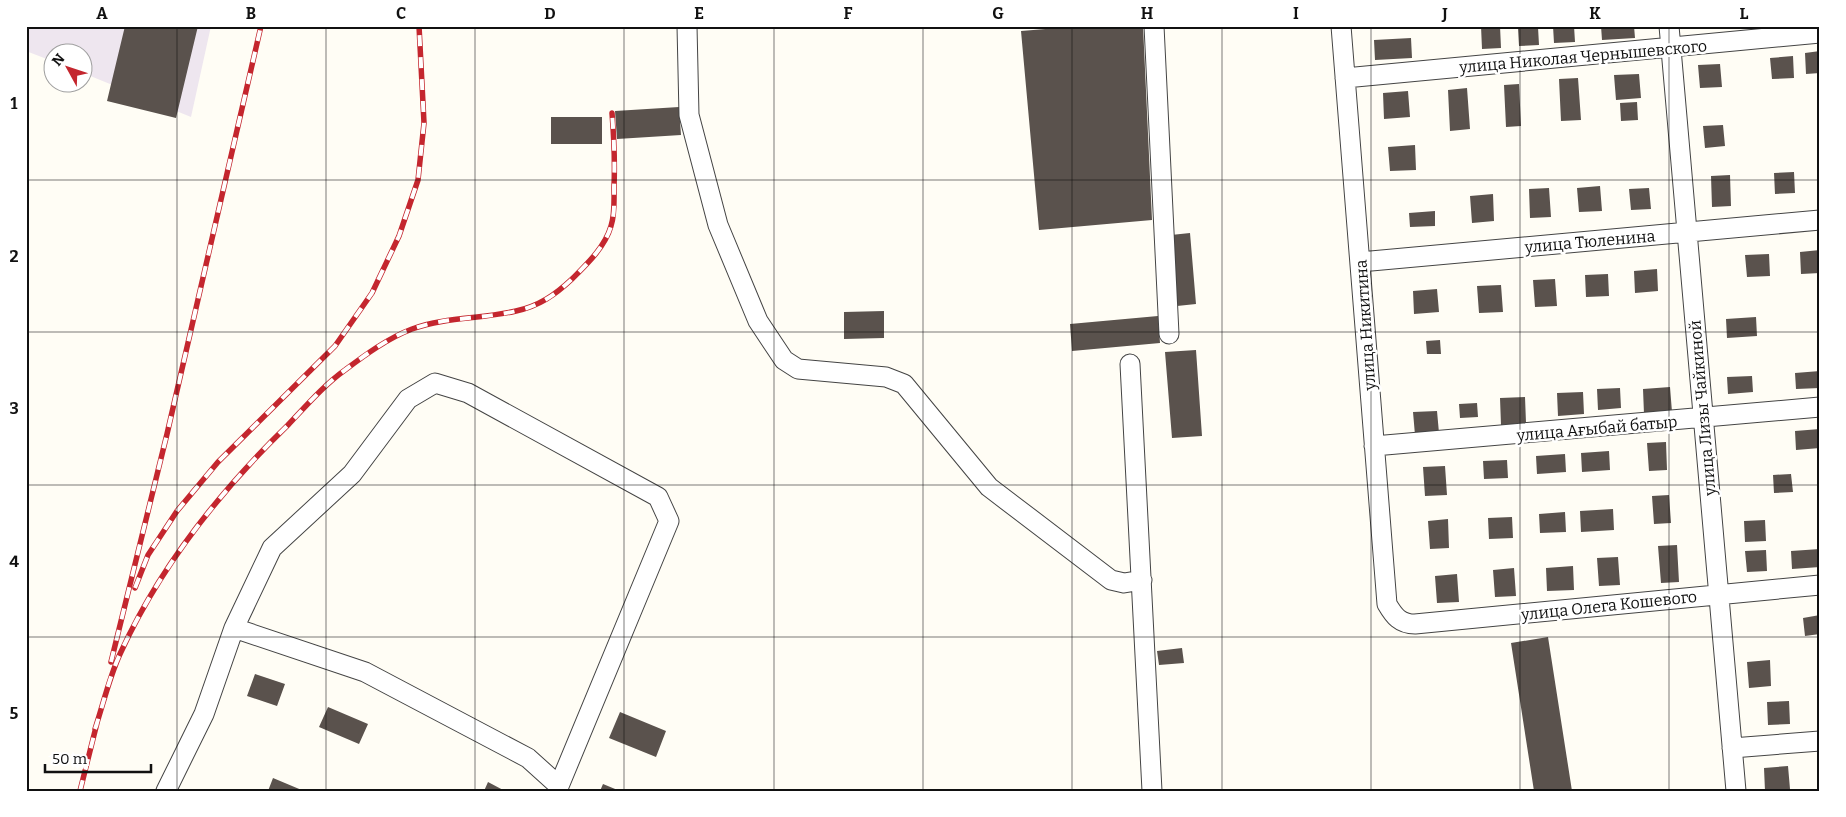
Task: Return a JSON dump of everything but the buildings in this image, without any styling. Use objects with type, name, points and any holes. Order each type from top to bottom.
[{"type":"street","points":[[688,26],[689,115],[718,225],[758,321],[784,360],[798,369],[886,377],[904,384],[989,486],[1111,580],[1124,583],[1142,580]]},
{"type":"street","points":[[1154,26],[1169,334]]},
{"type":"street","name":"улица Никитина","points":[[1341,26],[1387,604],[1392,614],[1399,620]]},
{"type":"street","name":"улица Лизы Чайкиной","points":[[1669,26],[1736,791]]},
{"type":"street","name":"улица Николая Чернышевского","points":[[1346,78],[1820,33]]},
{"type":"street","name":"улица Тюленина","points":[[1360,262],[1820,220]]},
{"type":"street","points":[[1130,364],[1152,791]]},
{"type":"street","points":[[166,791],[204,714],[234,628],[272,548],[352,474],[408,399],[435,383],[468,393],[658,497],[669,521],[558,788],[528,758],[365,672],[234,628]]},
{"type":"street","name":"улица Ағыбай батыр","points":[[1374,446],[1820,408]]},
{"type":"street","name":"улица Олега Кошевого","points":[[1399,620],[1408,624],[1415,624],[1820,585]]},
{"type":"street","points":[[1732,748],[1820,741]]},
{"type":"shaded area","points":[[26,26],[211,26],[191,117],[92,77],[92,42],[42,42],[42,57],[26,51]]},
{"type":"railway","points":[[111,662],[167,434],[261,26]]},
{"type":"railway","points":[[135,588],[148,555],[177,511],[218,462],[335,346],[372,293],[399,236],[418,180],[424,123],[419,26]]},
{"type":"railway","points":[[95,729],[109,682],[120,654],[153,591],[173,561],[216,503],[239,476],[322,389],[369,353],[394,337],[412,329],[437,322],[516,311],[539,303],[566,285],[595,255],[608,234],[613,217],[614,159],[612,113]]},
{"type":"railway","points":[[80,791],[97,723]]}]
